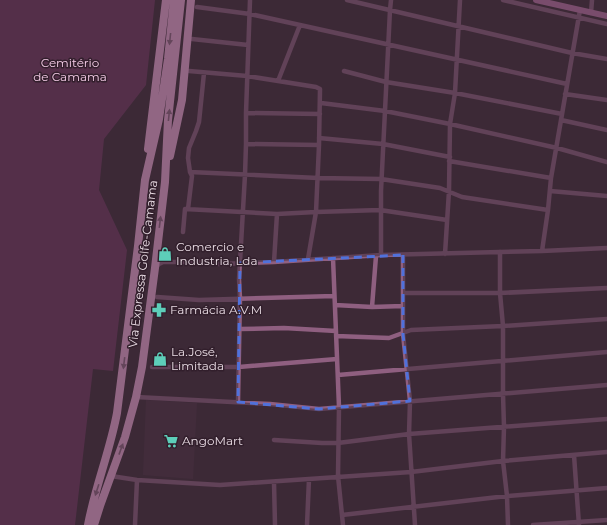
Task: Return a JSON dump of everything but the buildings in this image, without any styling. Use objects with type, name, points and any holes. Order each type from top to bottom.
[{"type":"highway","points":[[145,180],[151,118],[166,0]]},
{"type":"highway","name":"Via Expressa Golfe-Camama","points":[[88,525],[117,413],[145,180],[159,119],[168,59],[174,0]]},
{"type":"highway","name":"Via Expressa Golfe-Camama","points":[[94,525],[125,437],[136,397],[142,367],[165,182],[168,120],[181,0]]},
{"type":"highway","points":[[165,182],[182,100],[191,0]]},
{"type":"main road","points":[[536,0],[552,2],[607,16]]},
{"type":"street","points":[[238,402],[240,329],[239,278],[245,175],[250,0]]},
{"type":"street","points":[[347,0],[572,53],[607,59]]},
{"type":"street","points":[[372,307],[378,255],[391,0]]},
{"type":"street","points":[[446,254],[450,124],[455,93],[460,0]]},
{"type":"street","points":[[503,0],[607,24]]},
{"type":"street","points":[[591,13],[592,0]]},
{"type":"street","points":[[197,7],[250,14],[567,84]]},
{"type":"street","points":[[542,251],[551,178],[580,10]]},
{"type":"street","points":[[278,81],[300,26]]},
{"type":"street","points":[[192,39],[248,45]]},
{"type":"street","points":[[189,71],[247,76],[316,87],[320,89],[316,212],[308,259]]},
{"type":"street","points":[[344,71],[386,82],[455,93],[562,114]]},
{"type":"street","points":[[183,232],[185,209],[188,209],[192,176],[188,158],[189,148],[199,122],[204,72]]},
{"type":"street","points":[[566,94],[607,100]]},
{"type":"street","points":[[320,103],[385,112],[450,124],[557,148],[607,162]]},
{"type":"street","points":[[246,113],[320,114]]},
{"type":"street","points":[[561,120],[607,130]]},
{"type":"street","points":[[319,138],[383,144],[450,159],[551,178]]},
{"type":"street","points":[[246,144],[319,145]]},
{"type":"street","points":[[190,172],[318,178],[381,179],[440,188],[462,197],[548,210]]},
{"type":"street","points":[[550,191],[607,196]]},
{"type":"street","points":[[188,209],[277,214],[380,210],[448,220]]},
{"type":"street","points":[[274,262],[277,214]]},
{"type":"street","points":[[156,257],[163,262],[198,262],[219,264],[378,255],[607,248]]},
{"type":"street","points":[[500,252],[500,293],[503,326],[503,461],[507,496],[508,525]]},
{"type":"street","points":[[404,255],[403,334],[410,401],[409,434],[415,525]]},
{"type":"street","points":[[333,258],[339,407],[338,476],[343,525]]},
{"type":"street","points":[[155,268],[163,262]]},
{"type":"street","points":[[403,293],[500,293],[607,288]]},
{"type":"street","points":[[157,297],[199,300],[334,296]]},
{"type":"street","points":[[335,304],[372,307],[404,306]]},
{"type":"street","points":[[240,329],[284,328],[389,338],[411,330],[607,319]]},
{"type":"street","points":[[338,375],[607,352]]},
{"type":"street","points":[[152,367],[239,367],[337,359]]},
{"type":"street","points":[[136,397],[270,404],[319,409],[607,385]]},
{"type":"street","points":[[274,440],[338,443],[409,434],[607,419]]},
{"type":"street","points":[[111,476],[137,480],[220,485],[411,472],[503,461],[607,452]]},
{"type":"street","points":[[574,455],[579,524]]},
{"type":"street","points":[[307,525],[309,479]]},
{"type":"street","points":[[135,525],[137,480]]},
{"type":"street","points":[[274,482],[274,525]]},
{"type":"street","points":[[342,515],[507,496],[607,488]]},
{"type":"street","points":[[533,525],[579,524],[607,520]]},
{"type":"highlighted area","points":[[403,255],[403,334],[410,401],[319,409],[238,402],[240,263]]},
{"type":"shaded area","points":[[146,400],[197,403],[193,479],[143,475]]},
{"type":"green space","name":"Cemitério de Camama","points":[[0,0],[155,0],[146,85],[104,139],[99,190],[127,250],[113,371],[93,369],[75,525],[0,525]]},
{"type":"place","name":"Comercio e Industria, Lda","points":[[165,254]]},
{"type":"place","name":"Farmácia A.V.M","points":[[159,310]]},
{"type":"place","name":"La.José, Limitada","points":[[160,359]]},
{"type":"place","name":"AngoMart","points":[[171,441]]}]
